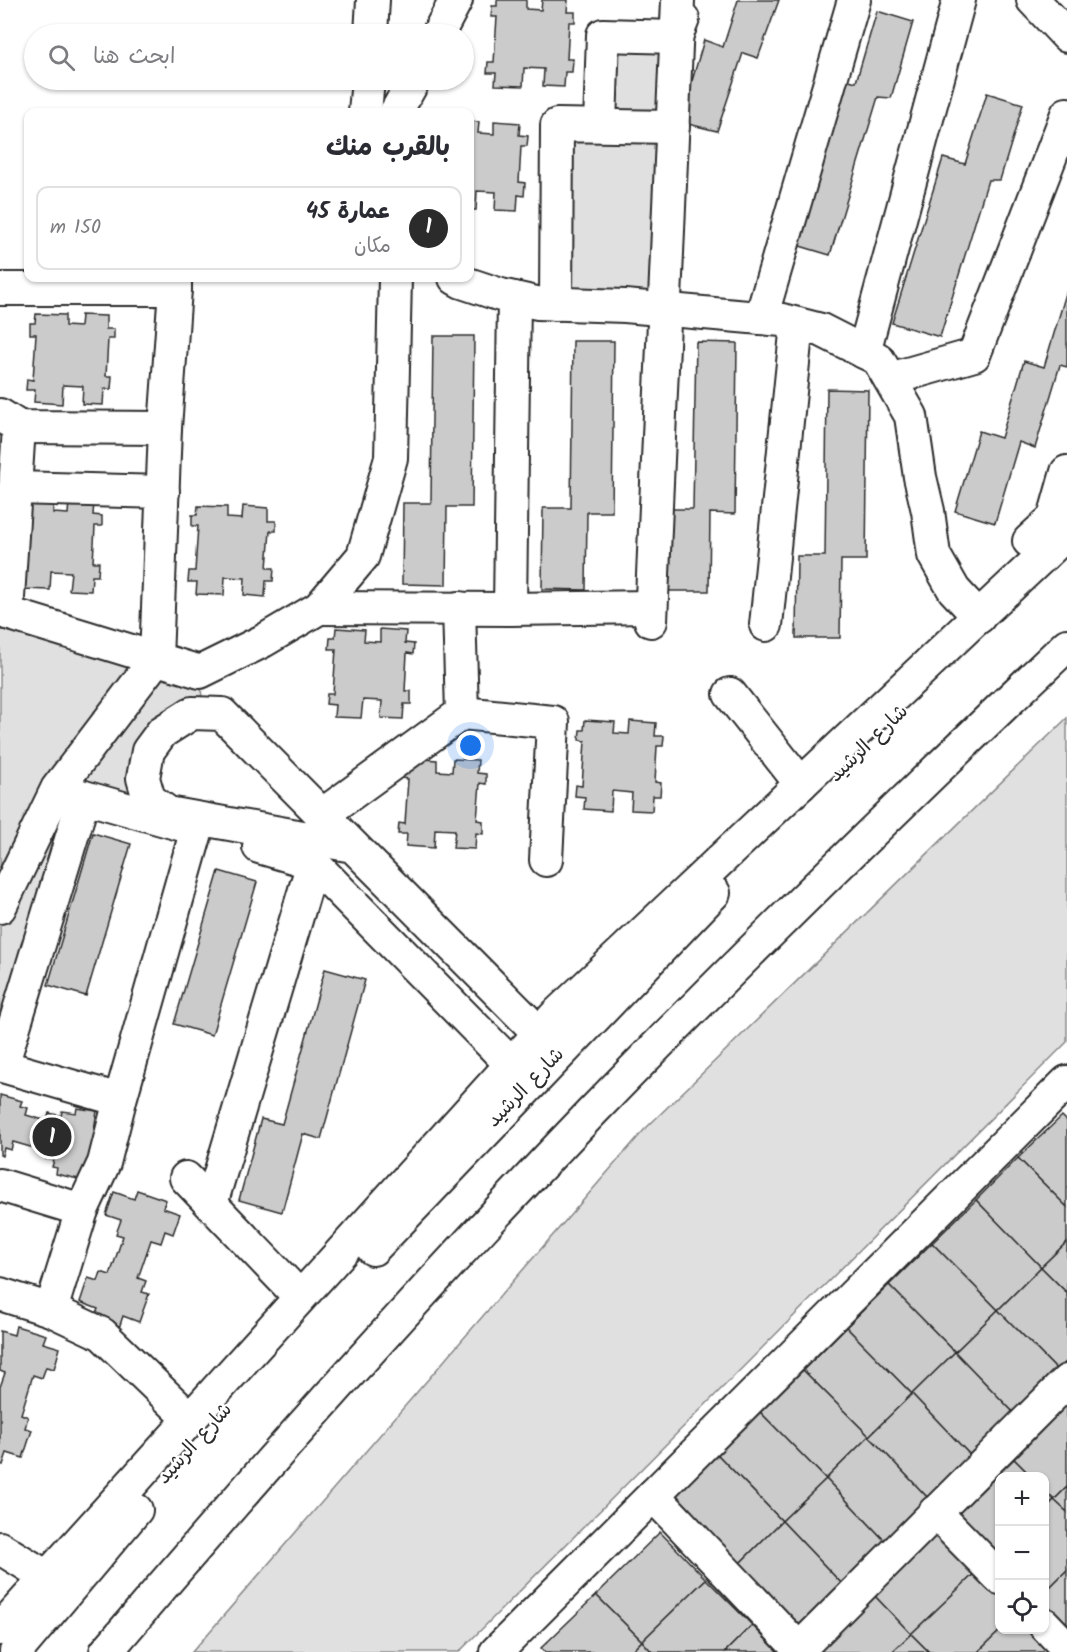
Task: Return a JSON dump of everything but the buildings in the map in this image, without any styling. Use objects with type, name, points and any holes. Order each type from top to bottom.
[{"type":"street","points":[[372,24],[374,0]]},
{"type":"street","points":[[443,24],[456,0]]},
{"type":"street","points":[[319,608],[459,608],[651,614],[678,0]]},
{"type":"street","points":[[675,37],[692,0]]},
{"type":"street","points":[[761,318],[854,0]]},
{"type":"street","points":[[864,352],[959,0]]},
{"type":"street","points":[[1033,0],[1067,36]]},
{"type":"street","points":[[600,125],[603,35],[675,37]]},
{"type":"street","points":[[365,108],[367,90]]},
{"type":"street","points":[[398,108],[408,90]]},
{"type":"street","points":[[890,379],[974,355],[1067,114]]},
{"type":"street","points":[[556,304],[557,125],[673,127]]},
{"type":"street","points":[[165,428],[10,421],[15,488],[4,610],[200,672],[262,641],[319,608],[363,555],[391,458],[395,282]]},
{"type":"street","points":[[462,282],[537,303],[665,309],[782,320],[821,330],[878,359],[911,416],[934,555],[954,590],[972,609]]},
{"type":"street","points":[[0,289],[175,283],[165,428],[156,659],[0,907]]},
{"type":"street","points":[[510,609],[514,298]]},
{"type":"street","points":[[766,625],[797,324]]},
{"type":"street","points":[[0,1629],[556,1015],[801,784],[1063,519],[1067,472]]},
{"type":"street","points":[[15,488],[163,492]]},
{"type":"street","name":"شارع الرشيد","points":[[16,1652],[148,1496],[265,1365],[417,1202],[719,888],[1067,553]]},
{"type":"street","points":[[459,608],[462,713]]},
{"type":"street","points":[[106,1652],[317,1409],[590,1114],[845,857],[1067,645]]},
{"type":"street","points":[[200,672],[203,713]]},
{"type":"street","points":[[730,694],[801,784]]},
{"type":"street","points":[[353,846],[168,813],[149,799],[143,778],[148,751],[162,732],[192,713],[222,714],[353,846],[539,1034]]},
{"type":"street","points":[[322,815],[462,713],[553,722],[546,860]]},
{"type":"street","points":[[70,793],[313,863],[512,1064]]},
{"type":"street","points":[[70,793],[1,1064],[120,1100]]},
{"type":"street","points":[[51,1310],[82,1210],[104,1162],[197,829]]},
{"type":"street","points":[[211,1204],[313,863]]},
{"type":"street","points":[[508,1648],[654,1495],[1065,1089]]},
{"type":"street","points":[[186,1178],[300,1297]]},
{"type":"street","points":[[0,1185],[82,1210]]},
{"type":"street","points":[[0,1294],[51,1310],[102,1334],[190,1419]]},
{"type":"street","points":[[654,1495],[800,1651],[1067,1381]]},
{"type":"street","points":[[936,1512],[995,1574]]},
{"type":"street","points":[[0,1548],[47,1578]]},
{"type":"street","points":[[1049,1629],[1067,1648]]},
{"type":"shaded area","points":[[603,35],[675,37],[665,309],[556,304],[557,125],[600,126]]},
{"type":"shaded area","points":[[0,608],[200,672],[203,713],[162,732],[149,799],[84,797],[0,1063]]},
{"type":"shaded area","points":[[1067,718],[1067,1042],[459,1652],[192,1652],[644,1130]]},
{"type":"place","name":"عمارة 45","points":[[52,1137]]}]
